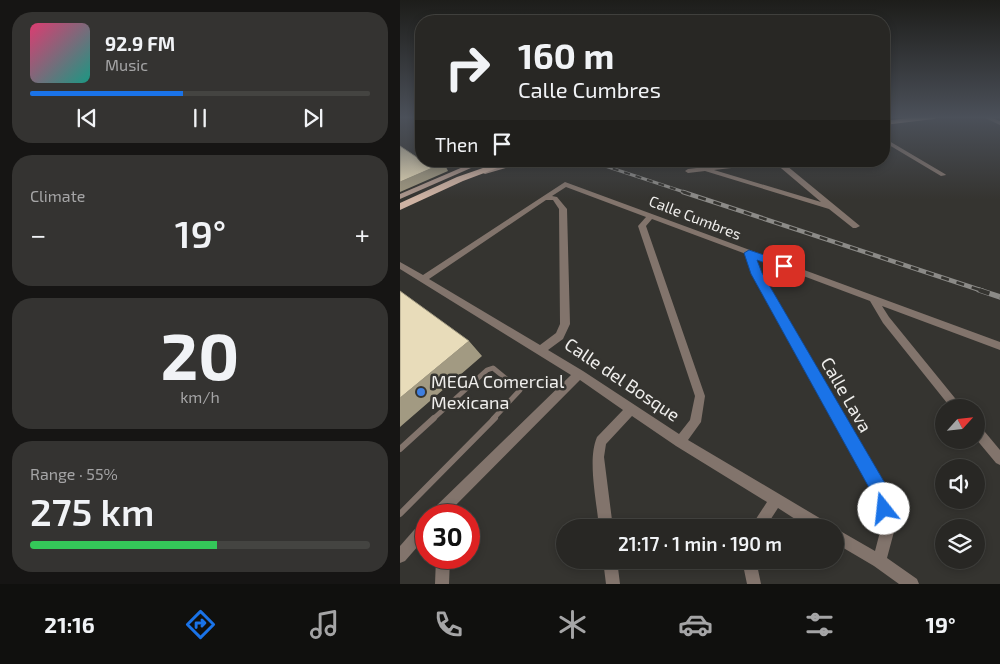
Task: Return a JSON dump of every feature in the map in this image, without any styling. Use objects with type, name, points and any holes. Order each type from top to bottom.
[{"type":"main road","points":[[402,203],[472,167]]},
{"type":"main road","points":[[402,203],[458,175],[480,167]]},
{"type":"main road","points":[[402,203],[481,170],[496,167]]},
{"type":"street","points":[[891,144],[943,175]]},
{"type":"street","points":[[688,171],[722,167]]},
{"type":"street","points":[[782,167],[856,226]]},
{"type":"street","points":[[705,169],[831,207]]},
{"type":"street","name":"Calle Cumbres","points":[[545,198],[565,184],[1000,346]]},
{"type":"street","points":[[424,278],[545,198],[555,198],[564,209],[565,324],[560,336],[541,350]]},
{"type":"street","points":[[651,216],[642,226],[700,396],[695,422],[680,442]]},
{"type":"street","name":"Calle Lava","points":[[749,253],[757,274],[880,491],[888,528],[879,561]]},
{"type":"street","name":"Calle del Bosque","points":[[400,265],[580,374],[680,442],[807,519]]},
{"type":"street","points":[[873,298],[886,320],[951,399]]},
{"type":"street","points":[[450,504],[580,374]]},
{"type":"street","points":[[605,519],[598,457],[602,441],[632,409]]},
{"type":"street","points":[[985,441],[1000,459]]},
{"type":"street","points":[[764,519],[776,500]]},
{"type":"street","points":[[400,556],[415,539]]},
{"type":"street","points":[[844,540],[879,561],[912,584]]},
{"type":"street","points":[[442,584],[443,569]]},
{"type":"street","points":[[611,569],[613,584]]},
{"type":"street","points":[[751,569],[754,584]]},
{"type":"lane","points":[[400,449],[488,370],[493,368],[520,390],[400,514]]},
{"type":"building","points":[[400,146],[415,156],[415,167],[435,167],[400,182]]},
{"type":"building","name":"MEGA Comercial Mexicana","points":[[400,291],[469,341],[400,398]]},
{"type":"railway","points":[[608,167],[687,193]]},
{"type":"railway","points":[[683,192],[983,291]]},
{"type":"railway","points":[[979,290],[1000,297]]},
{"type":"place","name":"MEGA Comercial Mexicana","points":[[421,392]]},
{"type":"route","points":[[784,266],[749,253],[757,274],[880,491],[884,509]]}]
